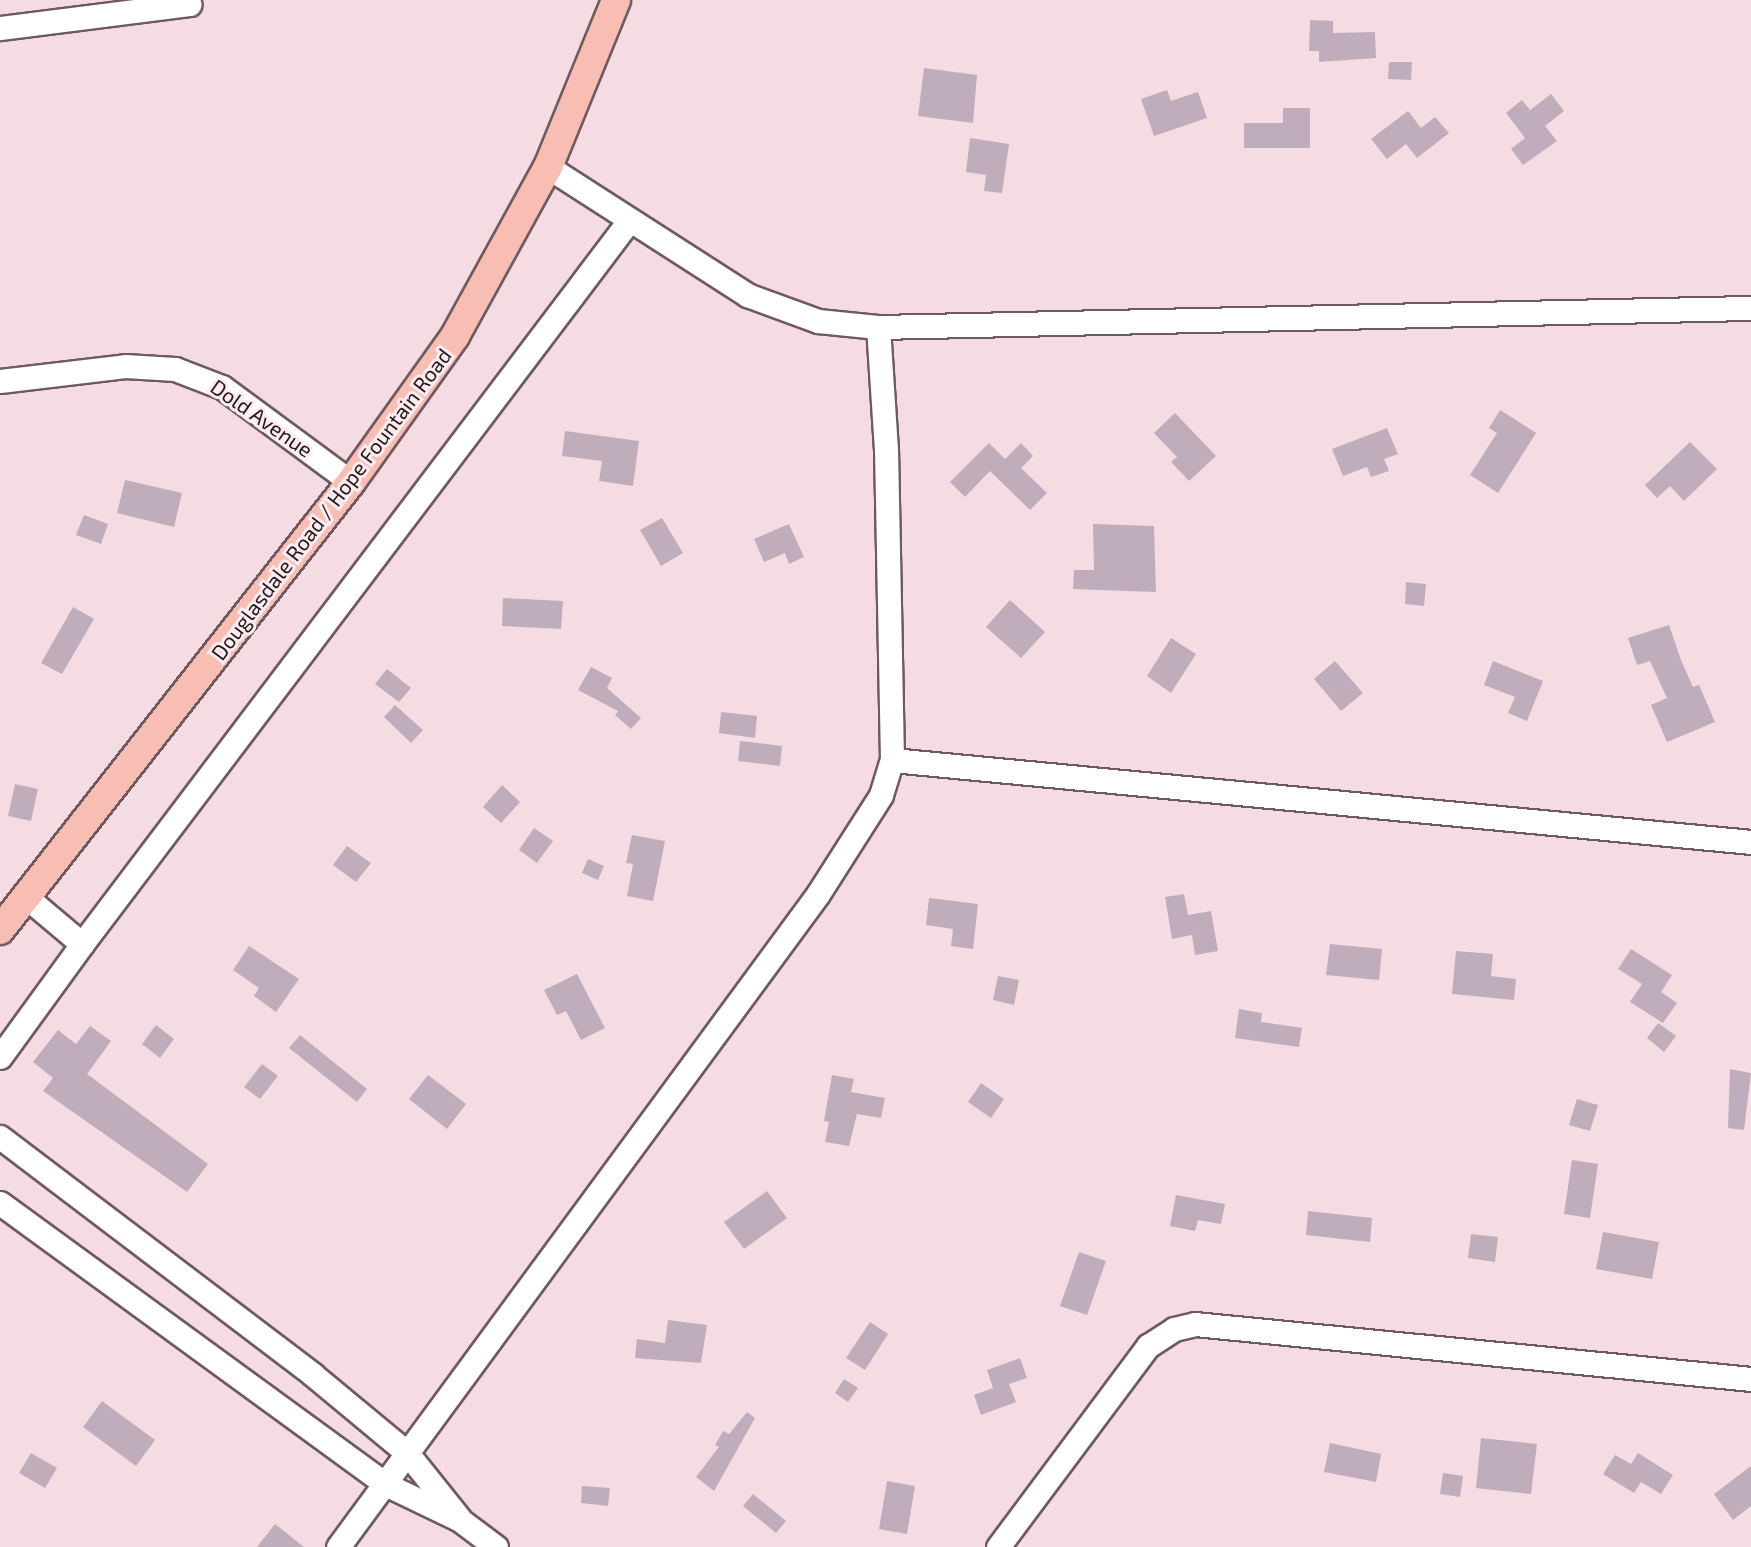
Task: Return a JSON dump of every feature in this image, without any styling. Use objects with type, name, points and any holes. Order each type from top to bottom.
[{"type":"main road","name":"Douglasdale Road / Hope Fountain Road","points":[[0,930],[351,482],[455,336],[548,167],[616,0]]},
{"type":"street","points":[[0,28],[189,4]]},
{"type":"street","points":[[548,167],[628,222],[778,309],[818,321],[878,327],[1751,308]]},
{"type":"street","points":[[0,1057],[82,944],[628,222]]},
{"type":"street","points":[[338,1547],[818,894],[873,813],[892,760],[886,450],[878,327]]},
{"type":"street","name":"Dold Avenue","points":[[0,381],[125,366],[187,372],[222,387],[351,482]]},
{"type":"street","points":[[892,760],[1751,842]]},
{"type":"street","points":[[25,896],[82,944]]},
{"type":"street","points":[[0,1137],[312,1374],[407,1453],[460,1520]]},
{"type":"street","points":[[0,1203],[384,1484],[460,1520],[496,1547]]},
{"type":"street","points":[[998,1547],[1148,1346],[1174,1329],[1195,1324],[1751,1379]]},
{"type":"building","points":[[1310,20],[1333,21],[1333,33],[1375,32],[1376,58],[1319,62],[1319,51],[1309,51]]},
{"type":"building","points":[[1389,62],[1412,62],[1411,80],[1388,79]]},
{"type":"building","points":[[924,68],[977,75],[973,123],[918,116]]},
{"type":"building","points":[[1167,90],[1171,101],[1198,92],[1207,118],[1154,136],[1141,99]]},
{"type":"building","points":[[1551,94],[1564,111],[1545,126],[1557,141],[1523,165],[1511,149],[1525,138],[1506,113],[1522,100],[1530,110]]},
{"type":"building","points":[[1283,108],[1310,108],[1310,148],[1244,148],[1244,123],[1283,123]]},
{"type":"building","points":[[1408,111],[1421,128],[1435,117],[1449,133],[1417,158],[1406,144],[1387,159],[1371,139]]},
{"type":"building","points":[[970,138],[1009,144],[1002,193],[984,191],[986,175],[966,172]]},
{"type":"building","points":[[1500,410],[1536,433],[1498,493],[1470,475],[1497,433],[1489,428]]},
{"type":"building","points":[[1175,413],[1216,456],[1189,481],[1171,462],[1177,457],[1154,433]]},
{"type":"building","points":[[1387,428],[1398,454],[1384,459],[1389,471],[1371,477],[1367,467],[1343,476],[1332,449]]},
{"type":"building","points":[[565,431],[639,441],[633,486],[599,481],[602,461],[562,456]]},
{"type":"building","points":[[1690,442],[1717,469],[1684,501],[1670,486],[1657,498],[1645,485]]},
{"type":"building","points":[[989,443],[1005,459],[1021,443],[1033,456],[1021,468],[1047,493],[1030,510],[990,471],[965,497],[950,482]]},
{"type":"building","points":[[125,480],[182,493],[174,527],[117,513]]},
{"type":"building","points":[[84,515],[108,524],[101,544],[76,535]]},
{"type":"building","points":[[662,518],[683,553],[661,566],[640,530]]},
{"type":"building","points":[[789,524],[804,557],[789,564],[785,553],[764,562],[754,539]]},
{"type":"building","points":[[1093,524],[1154,526],[1156,592],[1073,589],[1074,570],[1094,570]]},
{"type":"building","points":[[1406,582],[1426,584],[1424,606],[1405,604]]},
{"type":"building","points":[[503,598],[563,601],[561,629],[502,626]]},
{"type":"building","points":[[1010,600],[1045,632],[1021,658],[986,627]]},
{"type":"building","points":[[73,607],[94,619],[62,674],[41,663]]},
{"type":"building","points":[[1669,625],[1693,687],[1699,685],[1715,722],[1667,742],[1651,705],[1667,698],[1650,661],[1637,665],[1628,638]]},
{"type":"building","points":[[1171,638],[1196,654],[1171,693],[1147,676]]},
{"type":"building","points":[[1335,661],[1363,693],[1341,711],[1314,679]]},
{"type":"building","points":[[1493,661],[1543,681],[1527,721],[1508,713],[1515,697],[1484,685]]},
{"type":"building","points":[[591,667],[612,678],[607,688],[641,718],[631,729],[615,715],[618,711],[578,690]]},
{"type":"building","points":[[387,669],[411,688],[399,702],[375,684]]},
{"type":"building","points":[[395,705],[423,730],[411,743],[384,717]]},
{"type":"building","points":[[721,712],[757,716],[755,738],[719,733]]},
{"type":"building","points":[[740,741],[782,746],[780,766],[738,761]]},
{"type":"building","points":[[15,784],[38,789],[31,821],[8,816]]},
{"type":"building","points":[[502,785],[520,802],[501,823],[483,807]]},
{"type":"building","points":[[534,828],[553,841],[537,863],[519,850]]},
{"type":"building","points":[[632,835],[665,841],[653,901],[627,896],[633,864],[626,863]]},
{"type":"building","points":[[347,846],[371,863],[356,882],[333,865]]},
{"type":"building","points":[[588,859],[604,866],[598,880],[582,873]]},
{"type":"building","points":[[1184,894],[1188,915],[1211,911],[1218,951],[1195,955],[1192,935],[1172,939],[1165,897]]},
{"type":"building","points":[[929,898],[978,904],[973,949],[951,946],[953,929],[926,925]]},
{"type":"building","points":[[1330,944],[1382,949],[1379,980],[1326,975]]},
{"type":"building","points":[[249,946],[299,979],[276,1012],[254,996],[259,988],[233,970]]},
{"type":"building","points":[[1631,949],[1672,975],[1661,992],[1677,1003],[1663,1023],[1630,1002],[1642,984],[1618,969]]},
{"type":"building","points":[[1456,951],[1493,954],[1491,976],[1516,979],[1514,1000],[1452,994]]},
{"type":"building","points":[[577,974],[605,1028],[581,1040],[566,1011],[557,1015],[544,990]]},
{"type":"building","points":[[998,976],[1019,980],[1014,1005],[993,1000]]},
{"type":"building","points":[[1239,1009],[1262,1013],[1261,1022],[1302,1028],[1299,1047],[1235,1038]]},
{"type":"building","points":[[1658,1023],[1676,1036],[1664,1052],[1647,1038]]},
{"type":"building","points":[[156,1025],[174,1039],[160,1058],[142,1044]]},
{"type":"building","points":[[90,1026],[111,1041],[87,1074],[208,1164],[187,1192],[43,1091],[53,1078],[33,1062],[58,1030],[76,1044]]},
{"type":"building","points":[[300,1035],[367,1089],[357,1102],[289,1048]]},
{"type":"building","points":[[262,1064],[278,1076],[260,1099],[244,1087]]},
{"type":"building","points":[[1730,1069],[1751,1073],[1744,1130],[1728,1128]]},
{"type":"building","points":[[428,1075],[466,1104],[447,1129],[409,1099]]},
{"type":"building","points":[[832,1075],[854,1079],[851,1092],[885,1098],[881,1118],[857,1114],[849,1146],[825,1142],[829,1122],[824,1121]]},
{"type":"building","points":[[981,1083],[1004,1099],[991,1118],[968,1102]]},
{"type":"building","points":[[1577,1099],[1598,1105],[1590,1131],[1569,1125]]},
{"type":"building","points":[[1572,1160],[1598,1164],[1590,1218],[1564,1214]]},
{"type":"building","points":[[767,1191],[787,1218],[744,1249],[724,1222]]},
{"type":"building","points":[[1176,1195],[1225,1204],[1221,1224],[1198,1220],[1195,1231],[1170,1226]]},
{"type":"building","points":[[1308,1211],[1372,1218],[1370,1242],[1306,1235]]},
{"type":"building","points":[[1603,1232],[1659,1242],[1652,1279],[1596,1269]]},
{"type":"building","points":[[1471,1234],[1498,1237],[1495,1262],[1468,1258]]},
{"type":"building","points":[[1079,1252],[1106,1261],[1087,1315],[1060,1306]]},
{"type":"building","points":[[668,1320],[707,1325],[701,1363],[635,1358],[637,1339],[665,1343]]},
{"type":"building","points":[[870,1322],[888,1334],[865,1370],[846,1358]]},
{"type":"building","points":[[1020,1358],[1027,1378],[1009,1384],[1016,1402],[981,1415],[974,1395],[993,1388],[987,1370]]},
{"type":"building","points":[[844,1379],[858,1388],[848,1402],[835,1393]]},
{"type":"building","points":[[102,1401],[155,1440],[136,1466],[83,1427]]},
{"type":"building","points":[[747,1412],[755,1418],[714,1491],[696,1477],[719,1447],[715,1445],[723,1431],[729,1434]]},
{"type":"building","points":[[1481,1438],[1537,1444],[1531,1494],[1476,1488]]},
{"type":"building","points":[[1330,1443],[1381,1454],[1376,1482],[1324,1472]]},
{"type":"building","points":[[31,1453],[57,1468],[45,1488],[19,1473]]},
{"type":"building","points":[[1638,1453],[1673,1475],[1661,1494],[1641,1482],[1634,1493],[1603,1474],[1615,1455],[1631,1464]]},
{"type":"building","points":[[1751,1466],[1751,1506],[1733,1520],[1714,1494]]},
{"type":"building","points":[[1443,1473],[1463,1476],[1460,1497],[1440,1494]]},
{"type":"building","points":[[887,1481],[915,1486],[907,1534],[879,1529]]},
{"type":"building","points":[[582,1486],[610,1488],[608,1506],[581,1503]]},
{"type":"building","points":[[753,1494],[786,1521],[776,1533],[743,1506]]},
{"type":"building","points":[[275,1524],[304,1547],[257,1547]]}]
